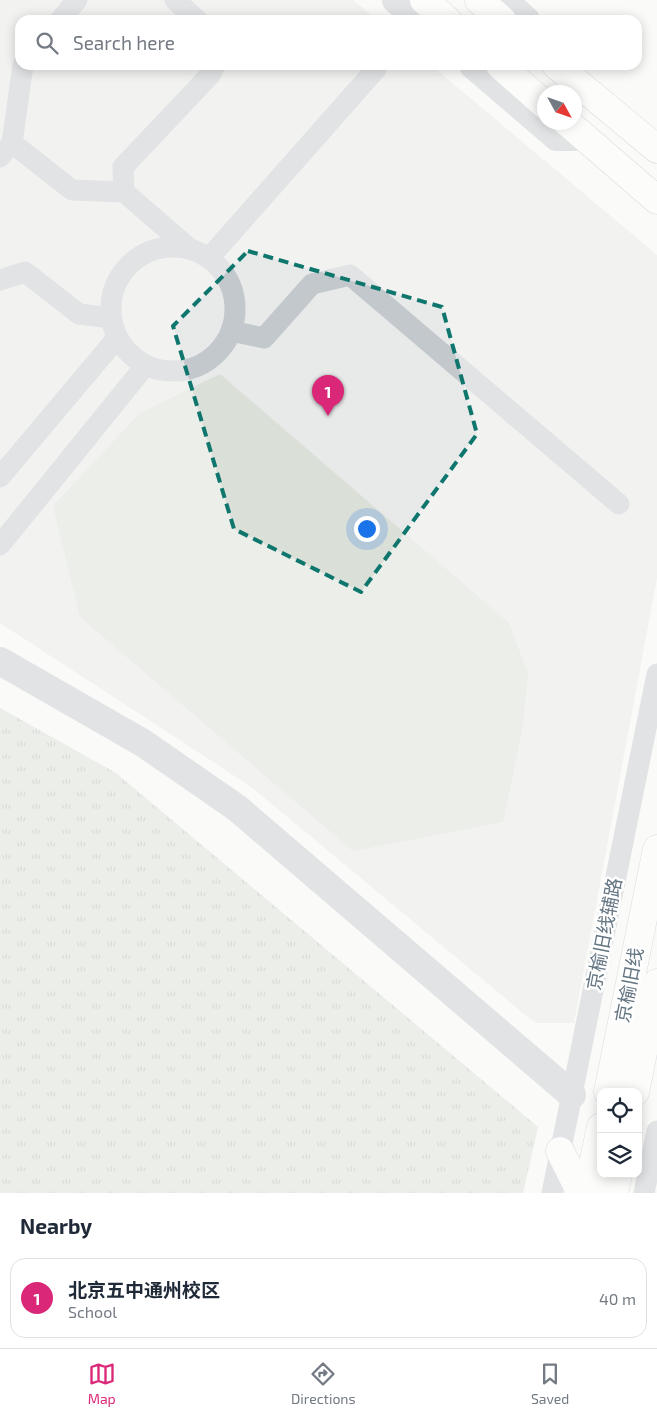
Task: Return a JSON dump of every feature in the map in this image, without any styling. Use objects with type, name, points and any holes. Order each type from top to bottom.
[{"type":"main road","points":[[424,0],[441,15]]},
{"type":"main road","points":[[478,0],[496,15]]},
{"type":"main road","points":[[506,70],[537,98]]},
{"type":"main road","points":[[572,75],[657,150]]},
{"type":"main road","points":[[575,130],[657,200]]},
{"type":"main road","name":"京榆旧线","points":[[609,1088],[657,849]]},
{"type":"main road","name":"京榆旧线","points":[[636,1088],[657,983]]},
{"type":"main road","points":[[587,1193],[600,1133]]},
{"type":"main road","points":[[560,1151],[581,1193]]},
{"type":"main road","points":[[614,1193],[617,1178]]},
{"type":"street","points":[[64,15],[77,0]]},
{"type":"street","points":[[175,0],[192,15]]},
{"type":"street","points":[[396,0],[414,15]]},
{"type":"street","points":[[503,0],[520,15]]},
{"type":"street","points":[[22,70],[6,150],[72,190],[124,192],[223,272],[233,290],[235,311],[231,331],[221,349],[205,363],[186,370],[165,371],[145,366],[129,354],[114,328],[111,297],[118,278],[132,262],[149,251],[170,246],[199,253]]},
{"type":"street","points":[[124,192],[123,167],[210,75],[212,70]]},
{"type":"street","points":[[199,253],[376,70]]},
{"type":"street","points":[[479,70],[537,120]]},
{"type":"street","points":[[549,130],[557,137],[575,130]]},
{"type":"street","points":[[0,280],[25,272],[79,314],[114,328]]},
{"type":"street","points":[[231,331],[264,338],[312,284],[350,276],[619,504]]},
{"type":"street","points":[[0,477],[114,328]]},
{"type":"street","points":[[0,545],[145,366]]},
{"type":"street","points":[[0,661],[143,743],[237,808],[572,1095]]},
{"type":"street","name":"京榆旧线辅路","points":[[552,1193],[657,674]]},
{"type":"street","points":[[644,1193],[657,1131]]},
{"type":"highlighted area","points":[[248,251],[442,307],[477,434],[361,592],[234,529],[173,326]]},
{"type":"shaded area","points":[[0,0],[353,0],[371,15],[15,15],[15,70],[437,70],[657,255],[657,578],[574,1023],[535,1023],[250,786],[0,623]]},
{"type":"green space","points":[[220,374],[509,623],[528,674],[522,731],[503,822],[353,851],[80,617],[53,506],[140,413]]},
{"type":"green space","points":[[0,708],[116,773],[538,1127],[523,1193],[0,1193]]},
{"type":"place","name":"北京五中通州校区","points":[[328,416]]}]
